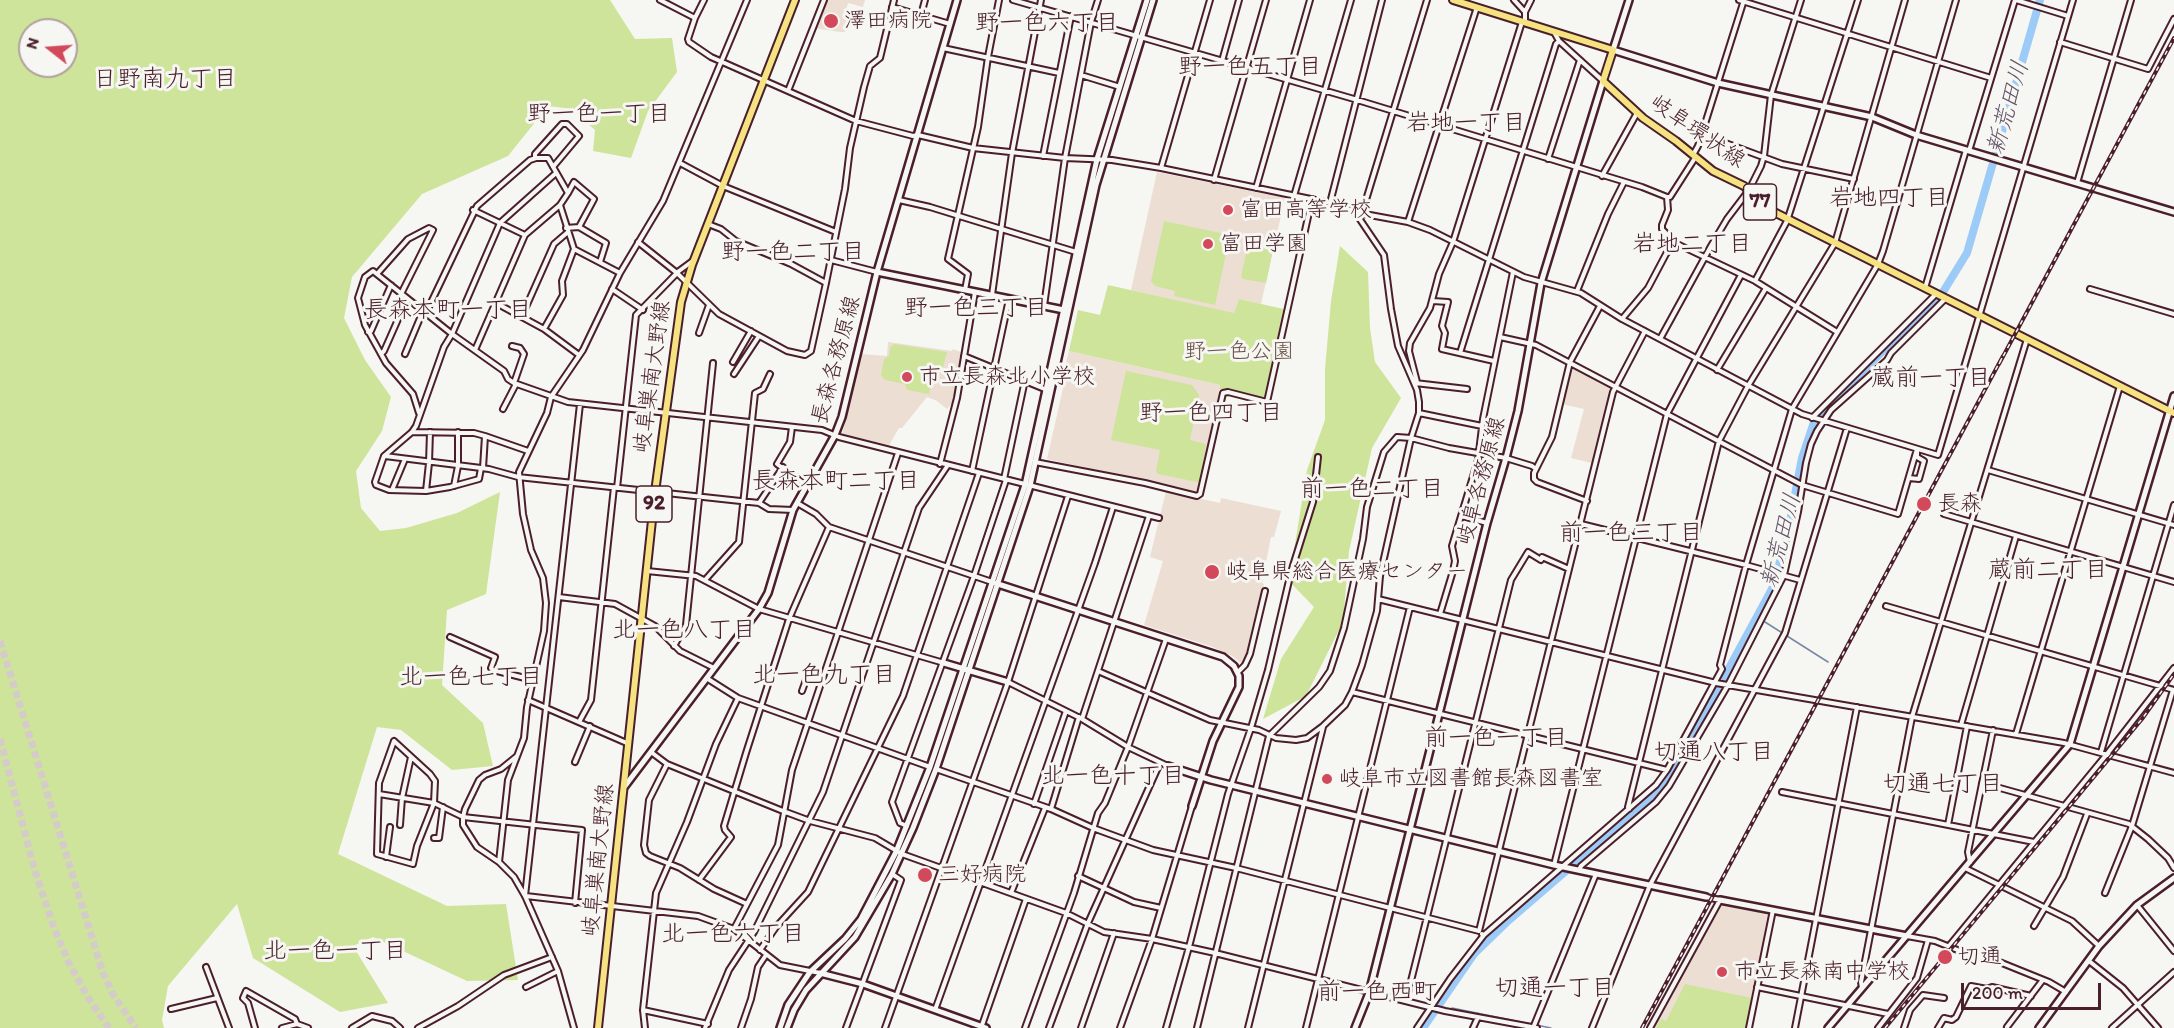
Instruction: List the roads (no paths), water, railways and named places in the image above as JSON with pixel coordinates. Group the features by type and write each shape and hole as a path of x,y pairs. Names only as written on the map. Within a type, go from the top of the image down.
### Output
{"main road":[{"name":"岐阜巣南大野線","path":"598,1028 655,492 686,282 795,0"},
{"path":"1453,0 1613,51 1603,81"},
{"name":"岐阜環状線","path":"1603,81 1637,113 1713,171 1749,190 1766,208 2172,412"}],"street":[{"path":"660,0 695,18"},
{"path":"704,0 695,18 689,42 711,57 856,121 973,148 1065,159 1101,159 1161,168 1330,203 1360,213 1408,222 1430,230 1513,272 1576,291 1622,319 1792,409 1813,418 1938,455 2073,0"},
{"path":"499,861 508,780 524,738 528,700 544,635 546,595 543,579 531,550 518,477 547,413 551,397 597,324 620,273 663,201 747,0"},
{"path":"788,92 824,0"},
{"path":"638,242 676,273 719,314 796,354 805,355 811,351 831,260 856,121 870,66 880,58 894,0"},
{"path":"921,15 925,0"},
{"name":"長森各務原線","path":"625,786 759,609 768,592 793,510 835,435 842,417 877,272 957,0"},
{"path":"965,290 968,274 948,259 978,127 999,0"},
{"path":"1014,0 1325,90 1667,197 1670,197 1694,157 1742,0 1991,78"},
{"path":"992,296 1012,153 1041,0"},
{"path":"1044,306 1065,159 1091,22 1098,0"},
{"path":"780,1028 788,1005 810,972 852,932 861,919 899,853 933,768 1035,462 1076,252 1120,87 1147,0"},
{"path":"1027,485 1101,159 1153,0"},
{"path":"1161,168 1210,0"},
{"path":"1222,61 1239,0"},
{"path":"1214,180 1266,0"},
{"path":"1256,188 1310,0"},
{"path":"1294,196 1351,0"},
{"path":"1330,203 1382,0"},
{"path":"1416,383 1398,346 1384,255 1359,218 1427,0"},
{"path":"1514,0 1525,12"},
{"path":"1098,671 1201,717 1260,730 1269,736 1296,740 1307,738 1345,705 1362,665 1411,438 1419,413 1416,383 1409,351 1410,343 1416,336 1433,301 1439,274 1453,242 1525,12 1531,0"},
{"path":"1629,0 1613,51 1718,83 1872,117 1916,135 2174,212"},
{"path":"1660,339 1727,219 1749,190 1764,156 1772,95 1801,0"},
{"path":"1755,281 1788,218 1858,0"},
{"path":"1629,809 1719,441 1748,386 1835,243 1905,0"},
{"path":"1417,1028 1471,949 1484,935 1656,785 1667,771 1722,669 1720,665 1746,565 1792,409 1878,264 1956,0"},
{"path":"1925,288 2015,0 2068,16"},
{"path":"2077,184 2132,0"},
{"path":"892,7 950,24"},
{"path":"1408,222 1477,7"},
{"path":"1043,156 1071,16"},
{"path":"2060,42 2148,69 2174,19"},
{"path":"1553,32 1559,41 1603,81"},
{"path":"1460,353 1556,44 1559,41"},
{"path":"943,48 1059,73"},
{"path":"1548,159 1580,60"},
{"path":"1081,75 1120,87"},
{"name":"岐阜各務原線","path":"1355,1028 1369,993 1518,411 1541,282 1603,81"},
{"path":"1602,176 1637,113"},
{"path":"405,354 473,210 534,158 535,154 565,123 579,136 553,167"},
{"path":"1701,134 1782,164 1854,179"},
{"path":"534,158 548,158 568,193"},
{"path":"680,163 723,186 836,232"},
{"path":"485,436 479,479 426,490 392,490 375,485 375,477 384,456 412,432 444,347 452,334 500,224 556,173"},
{"path":"475,350 525,235 560,205 574,182 594,199 579,227"},
{"path":"1576,291 1618,190 1624,182"},
{"path":"1667,197 1667,215 1662,229 1675,243 1755,281 1837,332"},
{"path":"898,200 958,215 1076,252"},
{"path":"1035,462 1197,496 1200,494 1223,393 1228,392 1268,402 1312,200"},
{"path":"544,329 563,295 562,281 574,249 560,205"},
{"path":"473,210 525,235"},
{"path":"708,224 721,229 736,241 791,264 826,284"},
{"path":"522,316 554,244 567,230 579,227 606,243 600,262"},
{"path":"377,274 408,239 429,228 433,230 401,294"},
{"path":"1622,319 1647,288 1666,254 1675,243"},
{"path":"574,249 620,273"},
{"path":"579,722 591,700 636,315 676,273 688,262 694,260"},
{"path":"831,260 877,272 1066,311"},
{"path":"419,413 413,394 386,363 368,332 360,309 358,298 365,277 373,271 452,334 504,371 508,379 551,397 580,404 822,430 940,464 1159,518"},
{"path":"1440,614 1454,571 1452,546 1478,460 1494,361 1513,272"},
{"path":"1554,865 1667,414 1741,275"},
{"path":"368,332 371,331 391,285"},
{"path":"1717,369 1766,288"},
{"path":"612,289 643,310"},
{"path":"2090,289 2174,314"},
{"path":"940,464 957,398 975,292"},
{"path":"1813,418 1936,294"},
{"path":"381,354 407,299"},
{"path":"972,471 1009,299"},
{"path":"1578,870 1656,802 1670,786 1727,685 1783,575 1811,444 1823,421 1946,299"},
{"path":"1433,301 1448,302 1443,326 1445,333 1442,349 1494,361"},
{"path":"496,303 544,329 579,355"},
{"path":"699,333 709,305"},
{"path":"1587,501 1534,479 1536,469 1552,437 1570,362 1600,306"},
{"path":"733,362 751,331"},
{"path":"1479,931 1616,386 1645,331"},
{"path":"734,374 759,336"},
{"path":"1500,337 1530,343 1570,362 1792,481 1898,513 1917,449"},
{"path":"1862,989 1861,982 1912,717 2027,339"},
{"path":"503,409 515,383 524,354 520,348 512,346"},
{"path":"964,356 1047,390"},
{"path":"674,646 686,624 713,363"},
{"path":"705,580 739,542 755,393 763,389 770,374"},
{"path":"907,826 900,823 892,802 944,663 1005,480 1025,381"},
{"path":"1416,383 1467,389"},
{"path":"2016,734 2120,386"},
{"path":"1828,1028 2070,744 2172,412 2174,396"},
{"path":"525,896 580,404"},
{"path":"1419,413 1482,426"},
{"path":"792,427 790,442 778,462 806,485"},
{"path":"1592,1028 1650,885 1785,633 1846,428"},
{"path":"412,432 474,433 528,451"},
{"path":"426,490 429,432"},
{"path":"454,486 458,466 458,432"},
{"path":"1197,1028 1269,736 1319,687 1330,671 1344,628 1363,539 1367,507 1384,452 1397,437 1411,438 1449,448 1506,458 1536,469"},
{"path":"1908,478 1919,479 1924,461 1917,457 1917,449"},
{"path":"734,929 778,844 792,770 806,723 898,453"},
{"path":"384,456 482,468 518,477 743,501 759,503 769,509 793,510"},
{"path":"1166,1028 1231,783 1251,728 1268,670 1291,572 1313,502 1318,457"},
{"path":"392,490 405,459"},
{"path":"643,1010 707,1026 729,970 748,941 823,792 919,508 948,465"},
{"path":"759,503 783,467"},
{"path":"1988,470 2174,525"},
{"path":"760,950 776,927 805,897 903,696 979,473"},
{"path":"885,1028 1008,682 1068,496"},
{"path":"799,504 816,514 829,527 1034,597 1078,609 1223,657 1238,672 1239,687 1221,722 1201,777 1152,939 1120,1028"},
{"path":"2101,752 2174,505"},
{"path":"935,1010 1113,507"},
{"path":"1944,514 2174,582"},
{"path":"1050,810 1149,516"},
{"path":"1462,516 1488,523"},
{"path":"1581,524 1800,580"},
{"path":"699,880 731,837 724,825 789,619 829,527"},
{"path":"1961,725 2016,536"},
{"path":"1406,1001 1510,580 1527,552 1541,560 1542,558 1569,569"},
{"path":"647,571 691,575 759,609 1008,682 1080,718 1160,763 1201,777 1554,865 1928,940 2014,967 2066,992"},
{"path":"1238,672 1245,665 1250,654 1265,591"},
{"path":"559,597 615,604 654,626 674,646 715,668"},
{"path":"1378,599 1727,685 2070,744 2174,773"},
{"path":"1886,606 2174,690 2132,826 2105,893"},
{"path":"1306,1028 1410,607"},
{"path":"450,637 495,657 491,669 533,680"},
{"path":"1025,1028 1066,914 1098,813 1105,802 1128,747 1167,638"},
{"path":"1949,946 2107,754 2174,668"},
{"path":"802,691 807,677 821,679"},
{"path":"708,679 738,698 1045,808 1126,840 1176,856 1236,868 1479,931 1484,935"},
{"path":"1352,692 1667,771"},
{"path":"645,1028 643,1010 656,893 704,779 716,744 738,698"},
{"path":"528,700 629,744"},
{"path":"1795,1028 1857,707"},
{"path":"1034,804 1066,711"},
{"path":"575,762 590,726"},
{"path":"1248,1028 1323,726"},
{"path":"1948,825 1967,726"},
{"path":"1970,862 1968,852 1993,730"},
{"path":"394,741 435,778 434,803 417,846 413,864 377,854 379,794 379,783 394,741"},
{"path":"651,753 667,764 783,811 810,821 875,838 899,853 1066,914 1104,932 1189,947 1441,1010 1535,1028 1596,874"},
{"path":"518,755 501,769 485,775 480,780 463,817 464,828 477,847 499,861 514,877 525,896 558,971 574,1028"},
{"path":"399,825 411,757"},
{"path":"1049,1028 1088,923 1160,763"},
{"path":"667,764 649,800 644,845 646,853 680,868 725,895 747,904"},
{"path":"787,1028 806,990 855,937 892,874 907,826 933,768"},
{"path":"1982,783 2132,826 2168,858 2174,868"},
{"path":"1782,792 2034,842"},
{"path":"379,794 434,803 463,817 582,830 575,903"},
{"path":"434,838 439,838 442,807"},
{"path":"1011,894 1045,808"},
{"path":"2034,926 2063,877 2087,814"},
{"path":"386,857 390,827"},
{"path":"1965,868 2072,921 2099,945"},
{"path":"846,1028 901,880 892,874"},
{"path":"1078,876 1134,902 1161,908"},
{"path":"2039,1028 2099,945 2137,905 2174,878"},
{"path":"525,896 698,916 734,929 780,965 862,984 983,1027 1026,899"},
{"path":"1650,1028 1720,900"},
{"path":"2137,905 2174,951"},
{"path":"1749,1028 1773,910"},
{"path":"1080,1028 1114,933"},
{"path":"1878,1028 1917,978 1928,940"},
{"path":"741,1028 751,999 758,967 765,955"},
{"path":"418,1028 458,1006 504,975 552,957"},
{"path":"2089,961 2123,988 2158,1028"},
{"path":"206,967 230,1028"},
{"path":"526,987 558,971"},
{"path":"2112,1028 2174,972"},
{"path":"2007,1027 2042,981"},
{"path":"1757,987 1888,1014"},
{"path":"1938,1028 1944,1018 1952,1020 1956,1017 1971,987 1987,989 1992,987 2031,996"},
{"path":"255,1028 248,1003 243,998 246,991 295,1019 297,1024"},
{"path":"1904,1028 1910,1010 1923,995 1944,998"},
{"path":"171,1009 217,998"},
{"path":"352,1028 372,1016 392,1021 400,1028"},
{"path":"1473,1028 1478,1017"},
{"path":"282,1028 297,1024 308,1028"}],"waterway":[{"name":"新荒田川","path":"1423,1028 1474,954 1508,921 1654,795 1664,785 1677,764 1772,589 1787,537 1802,458 1813,425 1824,409 1943,292 1967,253 2040,0"},
{"path":"1765,622 1828,662"},
{"path":"1452,1008 1551,1028"}],"tunnel":[{"path":"0,641 103,973 114,996 136,1028"},
{"path":"0,739 35,871 54,928 69,963 89,999 109,1028"}],"railway":[{"path":"1999,364 2174,38"},
{"path":"1642,1028 2003,356"},
{"path":"1885,1028 2142,719 2174,674"}],"place":[{"name":"澤田病院","path":"831,21"},
{"name":"富田高等学校","path":"1228,210"},
{"name":"富田学園","path":"1208,244"},
{"name":"市立長森北小学校","path":"907,377"},
{"name":"長森","path":"1924,504"},
{"name":"岐阜県総合医療センター","path":"1212,572"},
{"name":"岐阜市立図書館長森図書室","path":"1327,779"},
{"name":"三好病院","path":"925,875"},
{"name":"切通","path":"1945,957"},
{"name":"市立長森南中学校","path":"1722,972"}],"district":[{"name":"野一色六丁目","path":"1047,24"},
{"name":"野一色五丁目","path":"1250,68"},
{"name":"日野南九丁目","path":"165,80"},
{"name":"野一色一丁目","path":"599,115"},
{"name":"岩地一丁目","path":"1466,124"},
{"name":"岩地四丁目","path":"1889,199"},
{"name":"岩地二丁目","path":"1692,245"},
{"name":"野一色二丁目","path":"793,253"},
{"name":"野一色三丁目","path":"976,309"},
{"name":"長森本町一丁目","path":"448,311"},
{"name":"蔵前一丁目","path":"1931,379"},
{"name":"野一色四丁目","path":"1211,414"},
{"name":"長森本町二丁目","path":"836,482"},
{"name":"前一色二丁目","path":"1372,490"},
{"name":"前一色三丁目","path":"1631,534"},
{"name":"蔵前二丁目","path":"2048,571"},
{"name":"北一色八丁目","path":"684,631"},
{"name":"北一色九丁目","path":"824,676"},
{"name":"北一色七丁目","path":"471,678"},
{"name":"前一色一丁目","path":"1496,739"},
{"name":"切通八丁目","path":"1714,753"},
{"name":"北一色十丁目","path":"1113,777"},
{"name":"切通七丁目","path":"1943,785"},
{"name":"北一色六丁目","path":"733,935"},
{"name":"北一色一丁目","path":"335,952"},
{"name":"切通一丁目","path":"1555,989"},
{"name":"前一色西町","path":"1377,993"}],"park label":[{"name":"野一色公園","path":"1239,352"}]}
